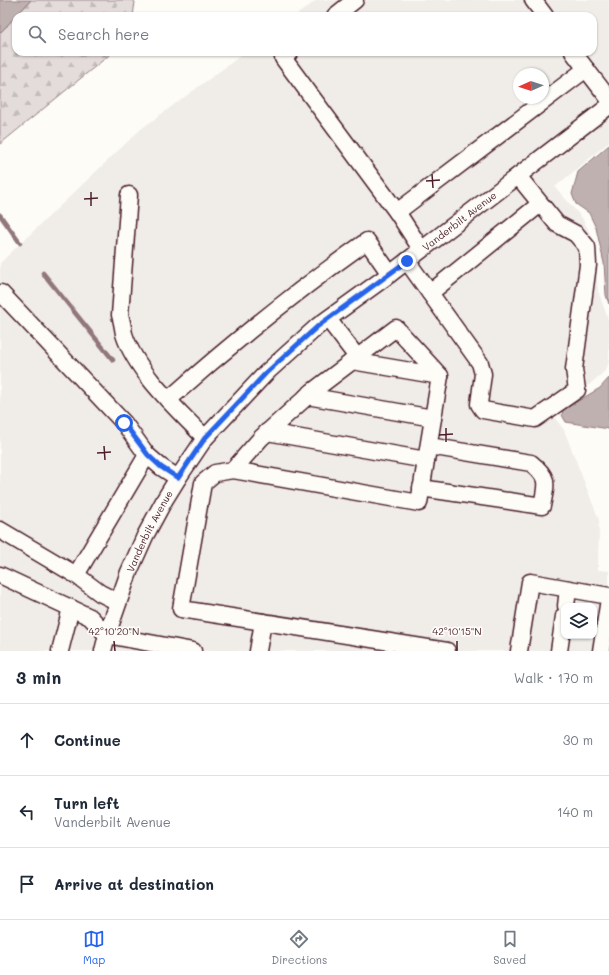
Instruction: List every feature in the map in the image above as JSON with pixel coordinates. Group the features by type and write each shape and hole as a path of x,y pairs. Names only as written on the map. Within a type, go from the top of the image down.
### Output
{"street":[{"path":"340,12 355,0"},
{"path":"533,0 542,12"},
{"path":"285,56 283,58 397,212 421,249"},
{"path":"576,56 609,99"},
{"path":"397,212 586,69"},
{"name":"Vanderbilt Avenue","path":"103,651 118,602 145,536 180,474 205,438 266,373 318,326 390,274 609,106"},
{"path":"407,261 480,363 483,374 479,404 483,410 535,419 576,390 574,369 588,265 587,247 576,234 556,224 518,176"},
{"path":"129,195 120,315 125,335 140,365 168,400 205,438"},
{"path":"430,294 540,204"},
{"path":"168,400 221,353 322,273 367,241 390,274"},
{"path":"0,294 124,423 148,455 161,467 203,483"},
{"path":"328,319 355,359 440,376"},
{"path":"233,470 267,432 307,396 396,328 440,376"},
{"path":"440,376 419,503 233,470 215,473 203,483 181,609 447,651"},
{"path":"307,396 433,418"},
{"path":"267,432 427,453 531,463 540,470 546,482 542,506 421,488"},
{"path":"76,575 148,455"},
{"path":"0,530 76,575 100,593 118,602"},
{"path":"0,575 90,617 107,635 193,651"},
{"path":"519,651 530,582 609,598 601,651"},
{"path":"566,603 568,589"},
{"path":"60,651 71,608"},
{"path":"258,651 263,622"},
{"path":"558,651 561,634"}],"shaded area":[{"path":"0,0 31,0 20,12 12,12 12,20 0,33"},
{"path":"317,0 609,0 609,142 555,187 582,218 594,241 598,291 609,322 609,361 606,370 553,416 564,430 599,520 598,570 609,571 609,651 0,651 0,263 141,129 241,56 597,56 597,12 300,12"},
{"path":"609,145 609,304 606,295 604,263 596,228 589,213 576,204 572,194 578,172"},
{"path":"609,378 609,429 566,422 562,415 563,410 600,388"}],"green space":[{"path":"31,0 132,0 135,2 134,12 20,12"},
{"path":"12,20 12,56 108,56 0,144 0,33"}],"waterway":[{"path":"0,215 20,243"},
{"path":"43,273 113,360"}],"route":[{"path":"124,423 148,455 161,467 178,478 205,438 266,373 318,326 407,261"}]}
